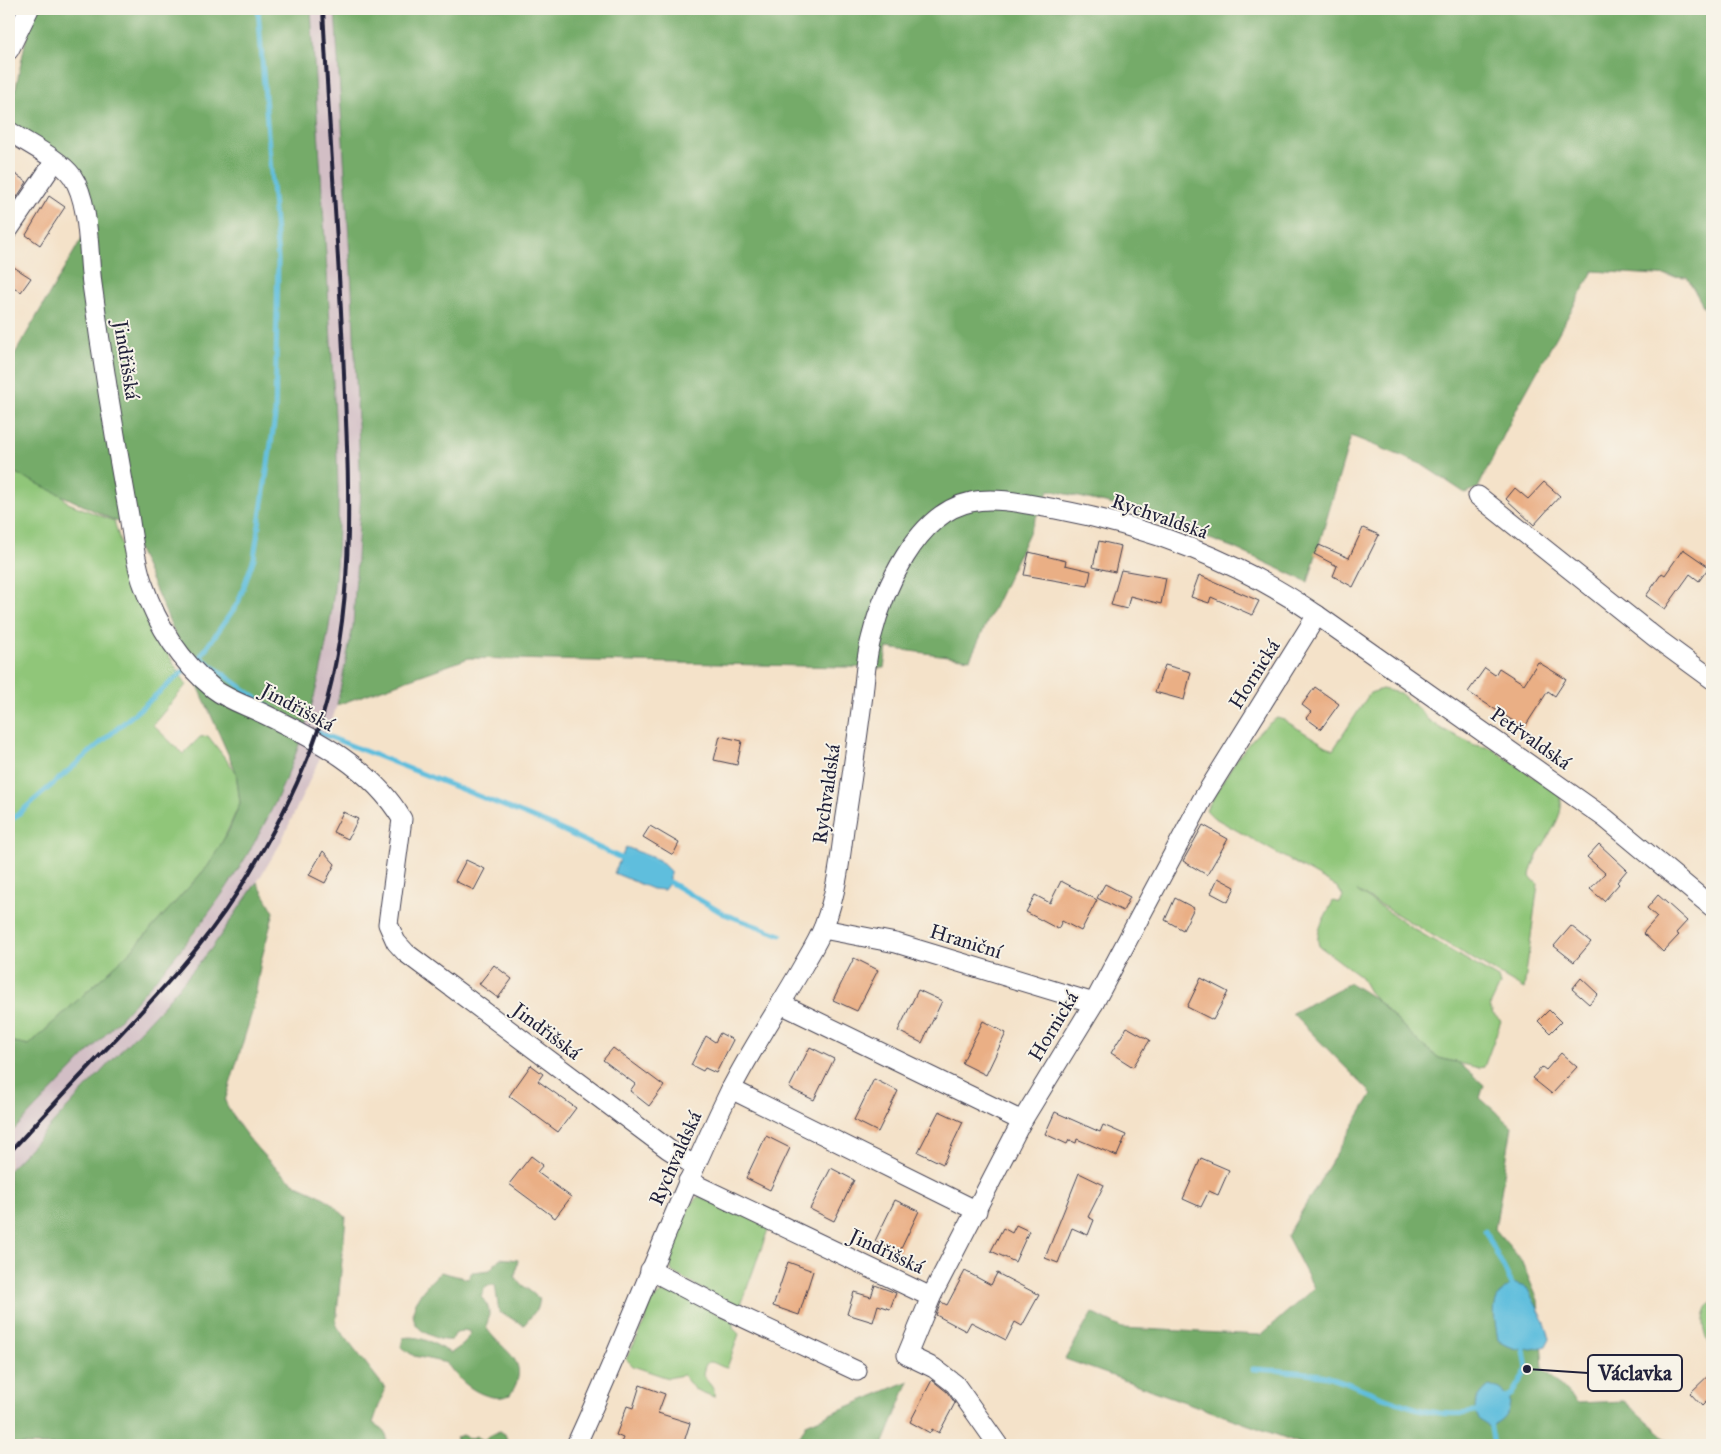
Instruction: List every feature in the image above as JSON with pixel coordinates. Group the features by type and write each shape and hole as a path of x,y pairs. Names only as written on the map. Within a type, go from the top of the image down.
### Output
{"street":[{"path":"9,50 29,9"},
{"name":"Jindřišská","path":"9,131 54,161 72,176 85,211 92,282 122,474 142,584 168,639 194,670 211,686 340,754 376,785 393,804 402,819 388,924 396,942 406,954 668,1149 692,1174 931,1296"},
{"path":"9,229 54,161"},
{"path":"1478,496 1656,638 1712,679"},
{"name":"Rychvaldská","path":"576,1445 616,1359 650,1270 731,1089 823,929 838,877 870,641 884,597 904,557 931,523 951,510 972,501 1013,502 1082,514 1147,533 1232,565 1269,584 1318,615"},
{"name":"Petřvaldská","path":"1318,615 1605,818 1712,907"},
{"name":"Hornická","path":"998,1445 955,1384 934,1368 907,1354 931,1296 1022,1121 1094,1004 1202,800 1318,615"},
{"name":"Hraniční","path":"823,929 896,943 1094,1004"},
{"path":"781,1004 1022,1121"},
{"path":"731,1089 976,1211"},
{"path":"650,1270 723,1308 857,1371"}],"shaded area":[{"path":"311,9 335,9 352,289 361,490 353,626 337,705 319,760 301,799 279,846 245,902 211,949 161,1008 9,1170 9,1136 144,993 193,935 226,889 258,835 335,561 338,490"}],"green space":[{"path":"37,9 311,9 330,315 338,488 337,542 333,596 314,698 298,748 278,796 254,843 225,890 177,954 124,1014 14,1130 9,1126 9,1041 29,1045 130,952 208,866 229,830 240,803 236,772 128,527 9,470 9,364 97,212 77,169 9,121 26,39"},
{"path":"335,9 1712,9 1712,322 1687,277 1593,271 1517,408 1478,488 1465,493 1421,464 1351,436 1308,582 1234,548 1127,508 1049,490 970,659 887,648 884,668 469,658 337,705 353,626 361,490 352,289"},
{"path":"24,468 45,474 68,503 114,521 139,603 186,685 153,725 183,754 200,737 208,736 236,772 240,803 219,850 208,866 130,952 29,1045 9,1041 9,482"},
{"path":"1382,689 1400,693 1422,712 1427,719 1440,728 1475,745 1491,748 1559,794 1561,803 1560,813 1556,824 1537,856 1530,877 1538,884 1524,989 1357,891 1419,932 1498,978 1500,985 1490,1006 1493,1014 1501,1021 1484,1067 1479,1068 1439,1058 1424,1047 1369,992 1360,976 1319,946 1318,934 1325,917 1333,901 1340,903 1343,896 1337,887 1213,817 1206,810 1245,747 1277,718 1284,720 1333,750 1370,693"},
{"path":"257,882 274,912 261,961 253,1009 225,1101 238,1123 267,1159 288,1178 326,1199 346,1217 336,1325 385,1388 373,1423 382,1429 387,1437 386,1445 288,1445 279,1441 276,1445 9,1445 9,1170 161,1008 211,949"},
{"path":"1350,983 1374,998 1424,1047 1439,1058 1459,1063 1484,1085 1480,1098 1512,1126 1495,1229 1521,1260 1538,1300 1543,1368 1577,1403 1624,1401 1674,1445 1305,1445 1065,1359 1092,1313 1122,1328 1261,1335 1314,1288 1287,1236 1372,1094 1292,1013"},
{"path":"699,1196 769,1227 739,1310 672,1272 671,1255 678,1232 688,1209"},
{"path":"500,1258 518,1260 515,1277 540,1299 538,1308 524,1325 499,1312 495,1285 485,1288 483,1292 481,1297 489,1310 486,1327 492,1336 513,1357 517,1364 518,1373 516,1383 510,1395 492,1397 474,1390 466,1384 447,1363 414,1356 401,1347 403,1338 409,1337 428,1341 451,1353 464,1344 471,1332 464,1330 455,1334 452,1340 445,1340 429,1335 418,1326 414,1319 416,1302 427,1285 441,1272 468,1279 472,1272 490,1270"},
{"path":"661,1293 678,1294 733,1321 733,1328 739,1334 727,1368 709,1362 704,1368 703,1375 712,1388 714,1397 694,1389 683,1375 668,1378 633,1366 626,1359 642,1328 651,1303"},
{"path":"1712,1301 1712,1349 1705,1331 1704,1318 1705,1312"},
{"path":"909,1381 883,1445 795,1445 806,1424"},
{"path":"499,1431 505,1434 509,1445 454,1445 457,1437 462,1435 470,1439 476,1436 483,1440"}],"water":[{"path":"626,847 659,860 670,871 670,882 664,890 652,889 614,873"},
{"path":"1513,1283 1527,1288 1544,1320 1550,1338 1546,1346 1521,1349 1510,1347 1498,1340 1494,1315 1496,1301 1505,1289"},
{"path":"1490,1385 1499,1389 1510,1398 1509,1409 1505,1416 1499,1422 1489,1427 1478,1417 1475,1406 1484,1390"}],"building":[{"path":"9,170 27,182 9,209"},
{"path":"49,196 65,207 40,245 26,235"},
{"path":"9,264 31,278 21,292 9,284"},
{"path":"1544,482 1560,496 1534,525 1506,499 1515,488 1528,499"},
{"path":"1363,528 1379,535 1353,587 1333,576 1337,566 1314,554 1319,545 1349,558"},
{"path":"1099,541 1121,546 1115,572 1093,567"},
{"path":"1683,549 1709,567 1699,581 1690,574 1665,609 1646,596 1662,573 1665,575"},
{"path":"1029,552 1066,561 1065,565 1091,571 1088,586 1024,575"},
{"path":"1121,570 1166,578 1161,604 1130,596 1127,609 1111,605"},
{"path":"1199,575 1259,601 1252,615 1211,597 1209,603 1191,597"},
{"path":"1538,662 1566,679 1555,696 1548,691 1524,728 1468,692 1485,668 1495,675 1499,668 1524,684"},
{"path":"1165,665 1191,672 1184,700 1155,692"},
{"path":"1315,687 1339,704 1321,729 1306,718 1311,712 1302,705"},
{"path":"720,736 742,741 737,765 714,760"},
{"path":"343,812 358,819 348,839 333,832"},
{"path":"1203,825 1228,839 1207,875 1183,861"},
{"path":"650,826 679,843 673,855 643,837"},
{"path":"1599,844 1627,870 1617,882 1619,884 1604,901 1590,889 1605,873 1587,857"},
{"path":"323,851 335,864 325,883 309,875"},
{"path":"466,860 485,869 474,890 455,881"},
{"path":"1218,878 1235,887 1228,902 1211,893"},
{"path":"1061,881 1097,900 1081,931 1062,921 1058,929 1026,912 1035,895 1050,903"},
{"path":"1105,884 1130,897 1123,911 1097,898"},
{"path":"1658,895 1687,921 1676,933 1679,935 1663,952 1643,933 1657,917 1647,908"},
{"path":"1175,898 1194,908 1183,930 1165,920"},
{"path":"1571,926 1591,942 1574,962 1554,946"},
{"path":"854,958 878,970 857,1011 833,1000"},
{"path":"494,965 512,979 498,998 479,984"},
{"path":"1201,978 1228,992 1213,1020 1187,1007"},
{"path":"1581,978 1598,994 1589,1004 1572,989"},
{"path":"918,990 942,1001 922,1043 898,1031"},
{"path":"1549,1010 1561,1022 1550,1033 1538,1021"},
{"path":"983,1021 1006,1033 986,1075 962,1063"},
{"path":"1127,1027 1150,1040 1133,1067 1111,1053"},
{"path":"720,1033 733,1040 716,1073 705,1068 703,1071 691,1065 706,1036 715,1042"},
{"path":"810,1047 834,1059 814,1100 789,1088"},
{"path":"613,1048 664,1086 649,1106 630,1091 635,1084 603,1060"},
{"path":"1561,1053 1577,1067 1552,1094 1532,1078 1542,1067 1546,1070"},
{"path":"531,1065 543,1074 538,1081 576,1108 558,1132 509,1096"},
{"path":"874,1079 898,1091 878,1132 854,1120"},
{"path":"939,1111 963,1122 943,1164 918,1152"},
{"path":"1055,1112 1100,1132 1103,1125 1126,1135 1117,1156 1077,1139 1076,1143 1069,1140 1067,1144 1045,1134"},
{"path":"766,1136 790,1148 770,1190 746,1178"},
{"path":"531,1156 543,1165 537,1172 571,1197 555,1218 509,1184"},
{"path":"1201,1158 1229,1170 1218,1195 1209,1191 1201,1207 1183,1199"},
{"path":"831,1168 854,1180 834,1221 810,1209"},
{"path":"1079,1173 1104,1185 1088,1217 1094,1220 1088,1235 1072,1228 1058,1263 1045,1258"},
{"path":"895,1200 919,1211 899,1253 875,1241"},
{"path":"1016,1225 1029,1231 1015,1262 991,1251 1003,1228 1012,1233"},
{"path":"788,1262 813,1271 799,1315 773,1306"},
{"path":"965,1271 991,1285 997,1273 1039,1295 1022,1326 1015,1322 1006,1340 971,1322 966,1331 936,1315 941,1302 947,1305"},
{"path":"875,1285 896,1293 890,1309 878,1305 873,1322 847,1314 854,1292 871,1297"},
{"path":"1712,1372 1712,1396 1702,1406 1690,1393"},
{"path":"932,1380 947,1392 955,1403 939,1433 932,1429 930,1433 910,1422"},
{"path":"640,1385 665,1394 658,1413 690,1423 683,1445 620,1445 623,1438 616,1435 627,1406 633,1408"}],"waterway":[{"path":"200,657 238,603 254,558 275,417 278,260 258,9"},
{"path":"9,822 200,657 270,708"},
{"path":"317,732 549,824 625,860"},
{"path":"664,879 724,914 781,935"},
{"path":"1485,1231 1514,1288"},
{"path":"1502,1400 1512,1394 1527,1369 1523,1344"},
{"path":"1253,1369 1305,1373 1333,1378 1387,1399 1423,1410 1460,1414 1480,1411"},
{"path":"1490,1422 1494,1445"}],"railway":[{"path":"9,1153 162,989 209,933 237,893 274,830 296,786 322,718 333,676 340,633 348,547 342,328 323,9"}],"place":[{"name":"Václavka","path":"1527,1369"}]}
